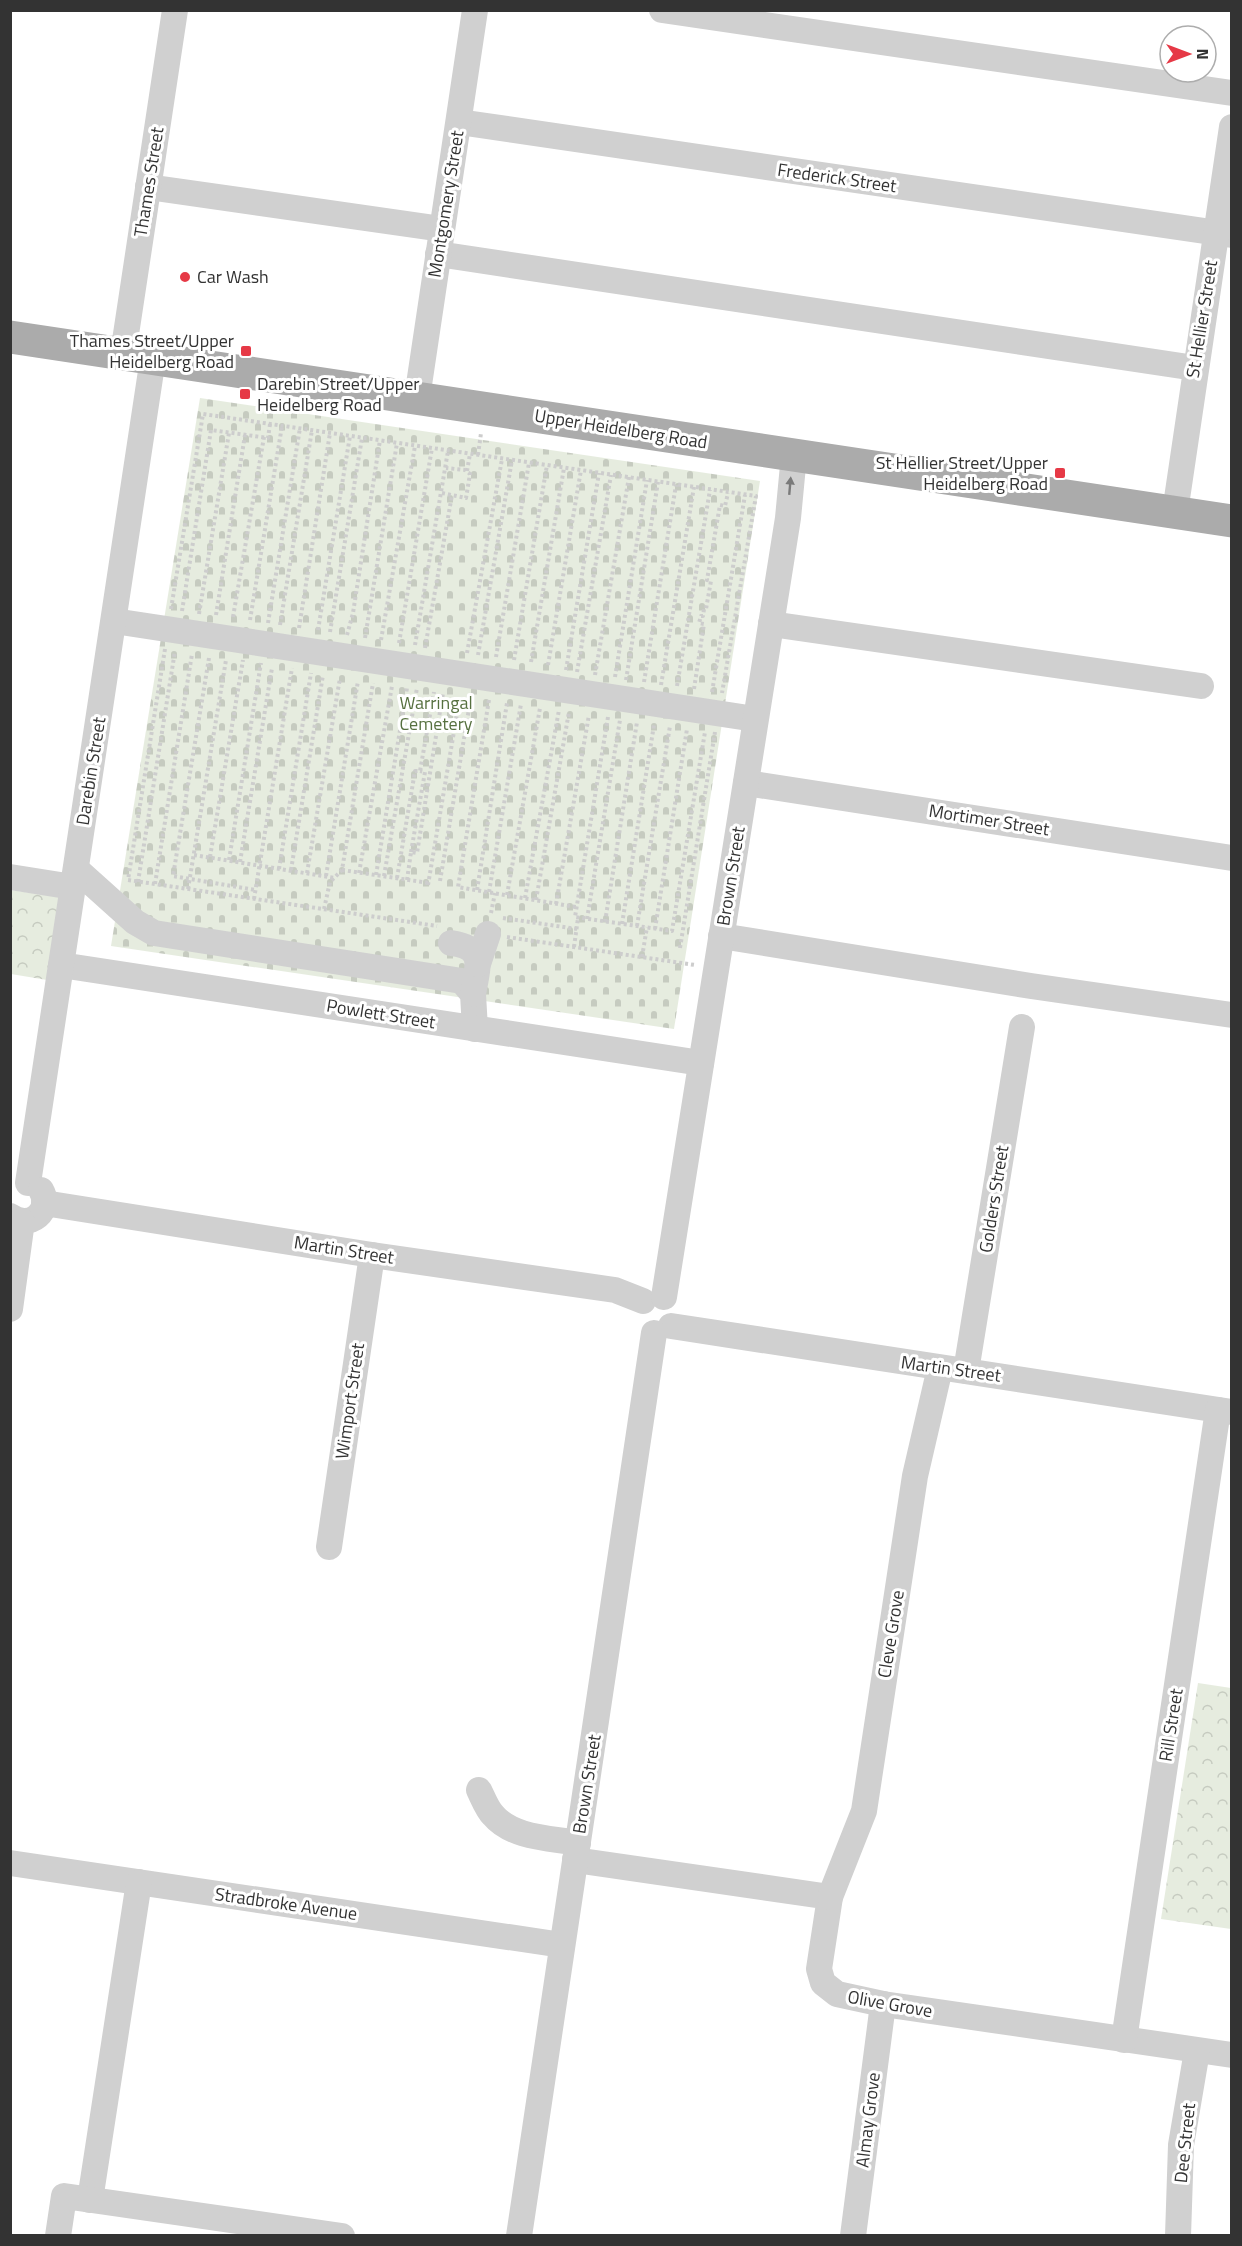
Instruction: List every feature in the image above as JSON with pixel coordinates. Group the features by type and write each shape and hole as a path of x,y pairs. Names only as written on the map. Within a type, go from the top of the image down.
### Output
{"main road":[{"name":"Upper Heidelberg Road","path":"10,337 1232,521"}],"street":[{"name":"Thames Street","path":"138,356 148,187 175,10"},
{"name":"Montgomery Street","path":"417,398 475,10"},
{"path":"662,10 1232,93"},
{"name":"Frederick Street","path":"459,122 1223,234"},
{"name":"St Hellier Street","path":"1175,512 1195,368 1223,234 1232,126"},
{"path":"148,187 442,229"},
{"path":"438,254 1195,368"},
{"name":"Darebin Street","path":"19,1185 61,965 114,621 138,356"},
{"name":"Brown Street","path":"519,2235 576,1851 663,1329 644,1328 638,1312 654,1299 701,1063 788,518 794,455"},
{"path":"114,621 755,719"},
{"path":"771,624 1202,686"},
{"name":"Mortimer Street","path":"746,783 1232,858"},
{"path":"10,877 74,878 154,933 462,981 473,994"},
{"path":"476,1029 473,994 478,964 495,926"},
{"path":"721,936 1031,986 1232,1015"},
{"path":"451,943 468,945 475,953 478,964"},
{"name":"Powlett Street","path":"61,965 701,1063"},
{"name":"Golders Street","path":"966,1371 1022,1027"},
{"path":"10,1309 16,1218 34,1219 43,1210 44,1203 42,1192 33,1184 19,1185"},
{"name":"Martin Street","path":"44,1203 372,1255 615,1290 654,1299"},
{"name":"Wimport Street","path":"329,1547 372,1255"},
{"name":"Martin Street","path":"663,1329 966,1371 1225,1411"},
{"name":"Cleve Grove","path":"830,1897 864,1811 915,1476 940,1368"},
{"name":"Rill Street","path":"1124,2040 1225,1411"},
{"path":"479,1790 491,1814 504,1826 576,1851 830,1897"},
{"name":"Stradbroke Avenue","path":"10,1863 562,1945"},
{"path":"90,2200 139,1882"},
{"name":"Olive Grove","path":"830,1897 819,1969 823,1983 837,1994 883,2004 1232,2055"},
{"name":"Almay Grove","path":"853,2235 883,2004"},
{"name":"Dee Street","path":"1178,2235 1182,2145 1197,2050"},
{"path":"58,2235 64,2196 342,2235"}],"path":[{"path":"188,889 282,426"},
{"path":"155,884 229,433"},
{"path":"210,857 264,437"},
{"path":"326,876 380,440"},
{"path":"308,873 397,443"},
{"path":"411,852 417,853 418,845 422,668 432,448"},
{"path":"420,771 422,668 448,450"},
{"path":"442,493 466,498 470,474 467,472 470,454"},
{"path":"446,468 467,472"},
{"path":"655,929 704,624 699,623 706,609 711,581 707,580 720,505 725,506 728,493"},
{"path":"384,876 452,495"},
{"path":"359,873 422,668"},
{"path":"376,875 422,668"},
{"path":"397,878 415,771 420,771 425,772 407,880"},
{"path":"194,855 336,878"},
{"path":"342,870 429,883"},
{"path":"173,876 255,890"},
{"path":"458,887 576,907"},
{"path":"574,947 578,918"},
{"path":"495,926 577,929"},
{"path":"642,957 647,927"}],"green space":[{"name":"Warringal Cemetery","path":"200,398 760,481 674,1029 111,946"},
{"path":"10,890 61,897 47,980 11,974"},
{"path":"1198,1683 1231,1688 1231,1929 1161,1919"}],"place":[{"name":"Car Wash","path":"185,277"},
{"name":"Thames Street/Upper Heidelberg Road","path":"246,351"},
{"name":"Darebin Street/Upper Heidelberg Road","path":"245,394"},
{"name":"St Hellier Street/Upper Heidelberg Road","path":"1060,473"}]}
